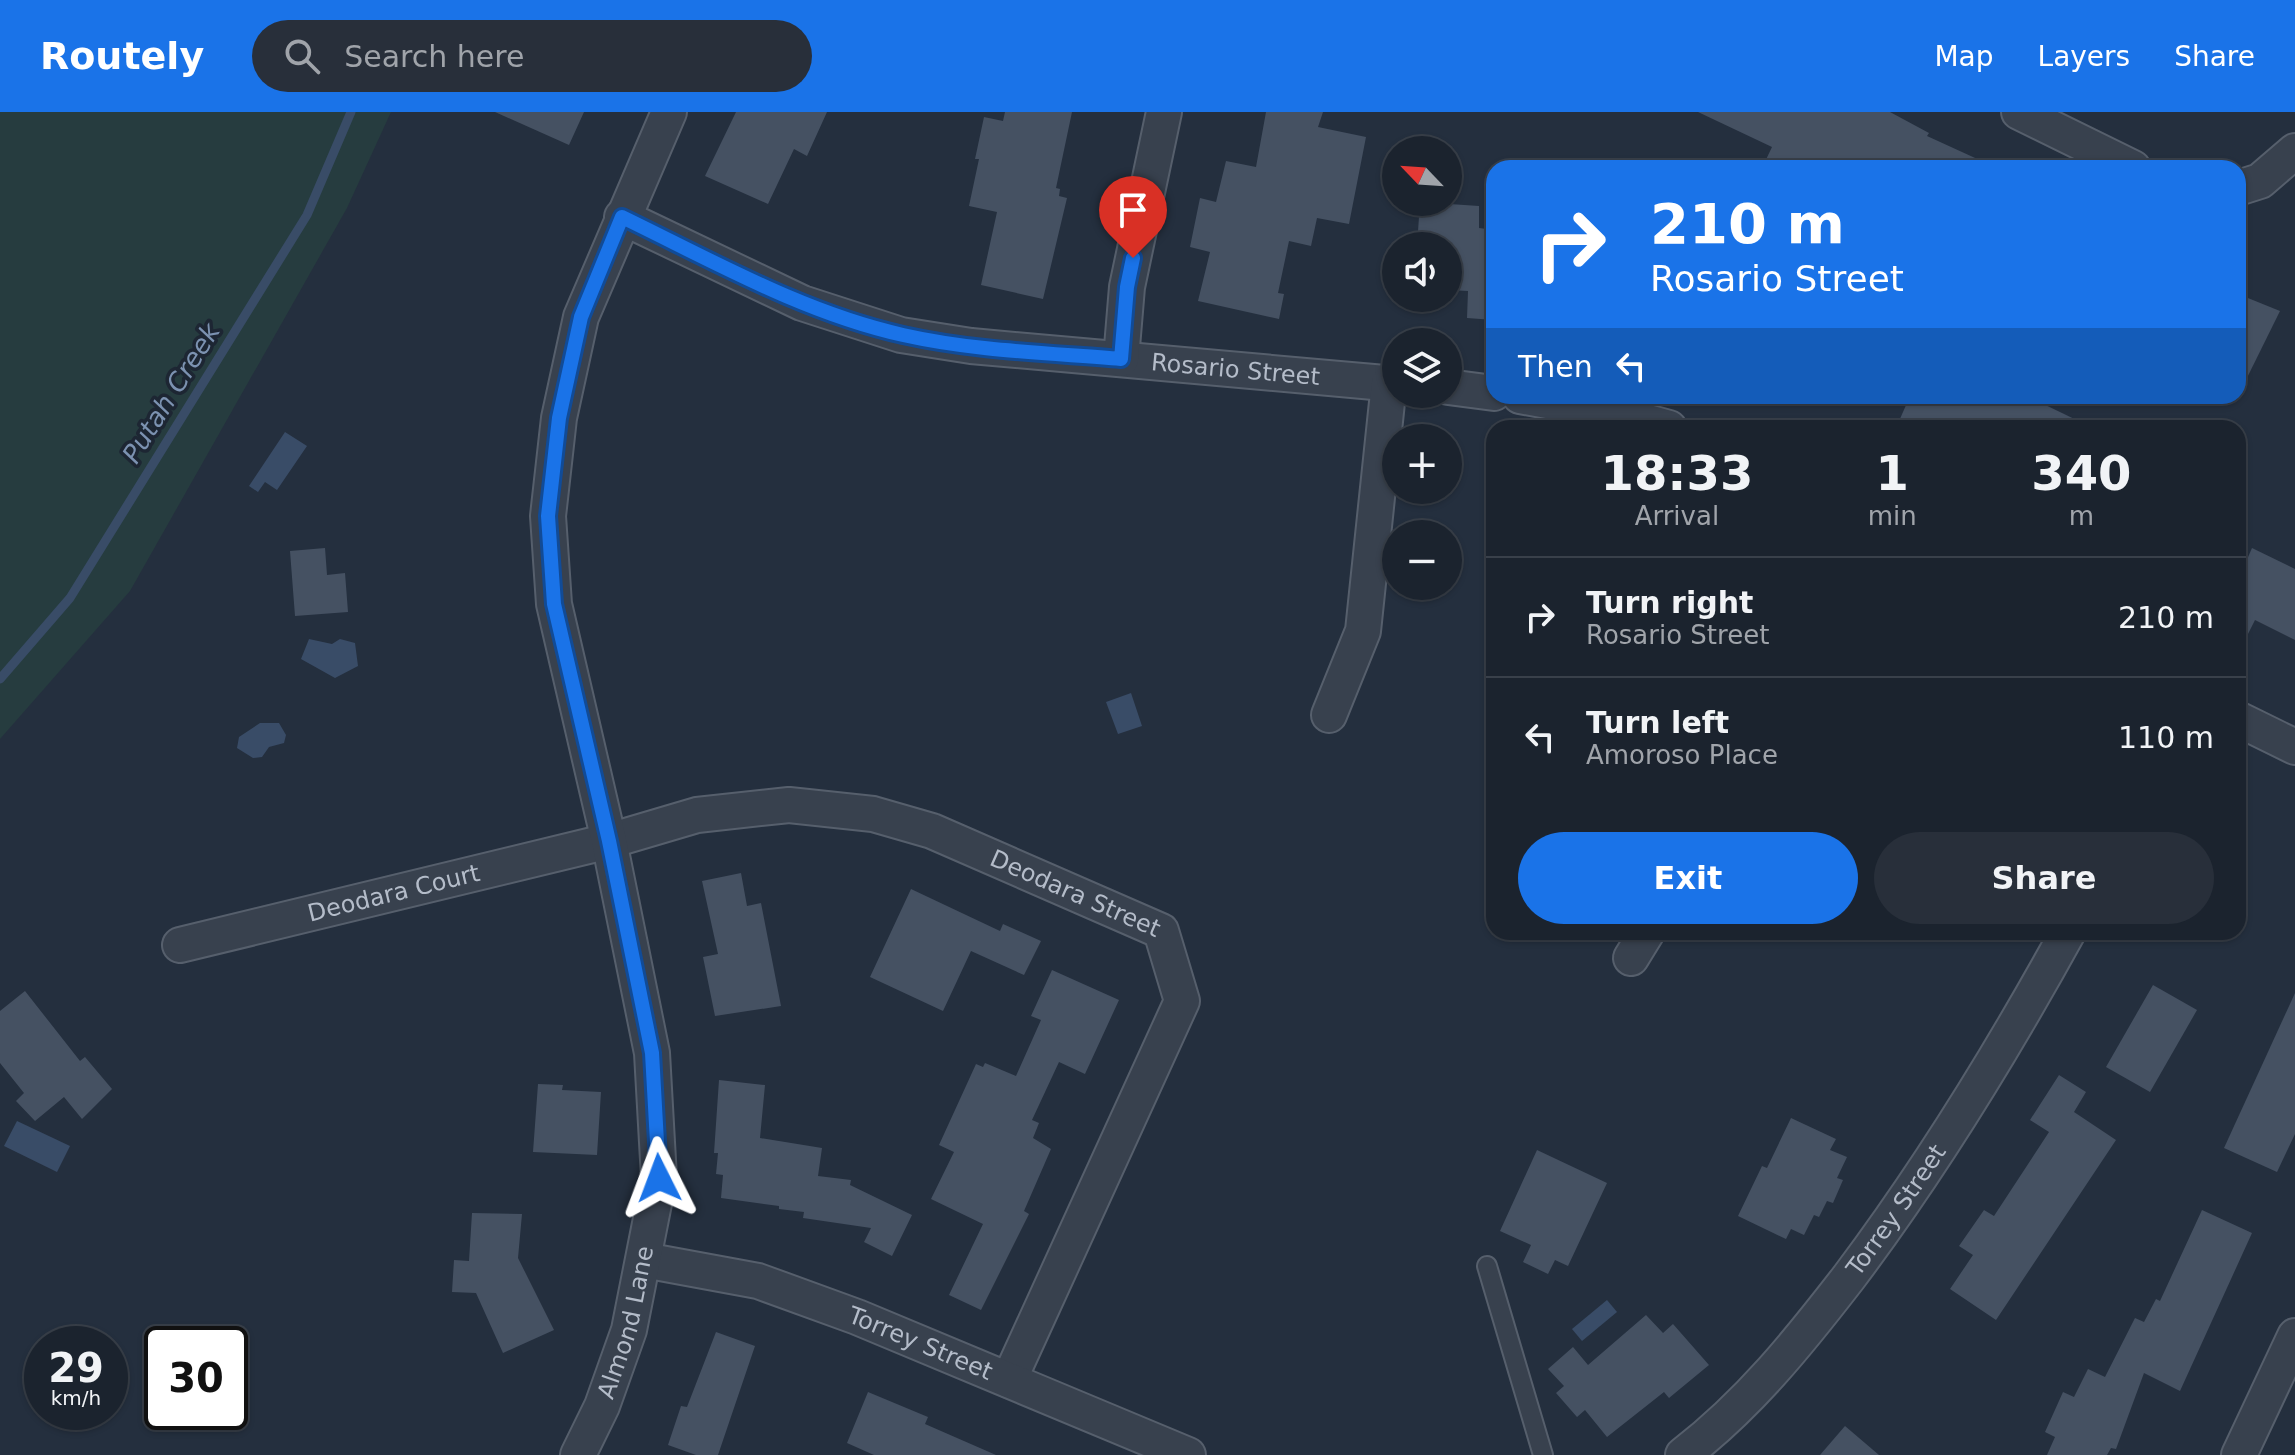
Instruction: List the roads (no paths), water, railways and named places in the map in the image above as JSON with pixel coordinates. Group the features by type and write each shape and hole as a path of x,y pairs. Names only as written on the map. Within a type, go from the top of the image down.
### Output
{"street":[{"name":"Almond Lane","path":"578,1455 602,1406 629,1330 659,1178 652,1053 609,841 554,604 548,516 559,418 581,317 669,112"},
{"path":"1121,359 1127,287 1164,112"},
{"path":"2019,112 2117,160"},
{"path":"2246,185 2260,181 2295,151"},
{"name":"Rosario Street","path":"622,217 802,303 901,335 971,346 1382,382"},
{"path":"1462,389 1486,392"},
{"path":"1564,404 1640,420"},
{"path":"1329,715 1363,631 1390,408"},
{"path":"2246,723 2295,747"},
{"name":"Deodara Street","path":"609,841 697,815 789,805 873,814 932,831 1161,931 1182,1001 1009,1380"},
{"name":"Deodara Court","path":"180,945 609,841"},
{"name":"Torrey Street","path":"1683,1455 1730,1419 1788,1357 1880,1236 1997,1061 2064,940"},
{"name":"Torrey Street","path":"644,1260 758,1281 1188,1455"},
{"path":"2239,1455 2291,1355"}],"lane":[{"path":"1487,1266 1543,1455"}],"water":[{"path":"285,432 307,446 277,490 265,482 258,492 249,486"},
{"path":"309,639 332,644 340,639 355,643 358,666 335,678 301,659"},
{"path":"1131,693 1142,726 1118,734 1106,702"},
{"path":"260,723 279,723 286,735 284,743 269,747 262,757 253,758 237,748 239,737"},
{"path":"17,1121 70,1146 57,1172 4,1146"},
{"path":"1607,1300 1617,1312 1582,1341 1572,1329"}],"waterway":[{"name":"Putah Creek","path":"0,679 70,598 307,215 351,112"}]}
